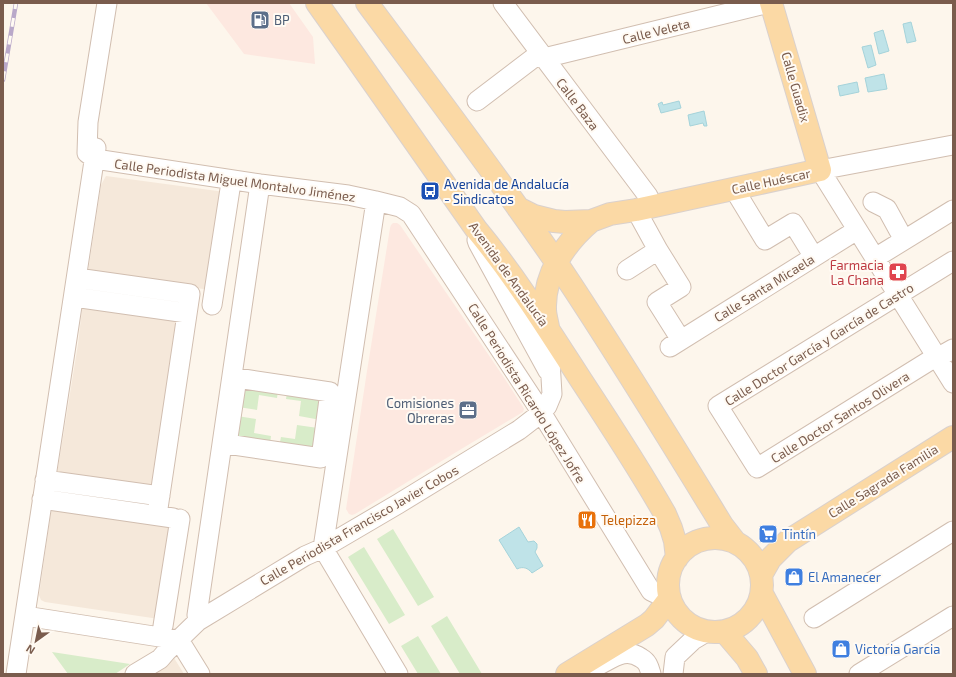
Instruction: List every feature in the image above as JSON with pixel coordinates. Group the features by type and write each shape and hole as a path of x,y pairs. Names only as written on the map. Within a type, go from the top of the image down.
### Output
{"main road":[{"name":"Avenida de Andalucía","path":"317,3 476,229 494,251 548,328 615,432 665,514 675,541 677,558"},
{"path":"367,3 556,262 626,368 722,525 736,543"},
{"name":"Calle Guadix","path":"770,3 820,170"},
{"name":"Calle Huéscar","path":"518,208 534,216 554,221 591,221 610,214 820,170"},
{"name":"Calle Huéscar","path":"548,328 545,309 548,284 556,262 574,238 591,221"},
{"name":"Calle Sagrada Familia","path":"762,584 770,559 788,541 953,437"},
{"path":"756,674 747,658 707,629 682,618 676,610 670,596 668,585 669,577 672,565 680,553 688,546 701,540 722,538 736,543 751,555 756,561 762,584 805,674"},
{"path":"648,625 707,629 737,627 746,621 756,609 762,584"},
{"path":"575,669 648,625 670,596"}],"street":[{"path":"95,159 87,153 88,122 107,3"},
{"path":"16,674 118,3"},
{"name":"Calle Baza","path":"503,3 648,196 643,208 658,250 681,287 657,302 676,343"},
{"name":"Calle Veleta","path":"477,101 542,55 770,3"},
{"name":"Calle Huéscar","path":"820,170 953,145"},
{"name":"Calle Periodista Miguel Montalvo Jiménez","path":"95,159 376,200"},
{"path":"820,170 898,295 945,354 953,384"},
{"path":"198,621 197,615 260,184"},
{"path":"212,305 230,188"},
{"path":"734,189 765,240 793,223 814,257"},
{"path":"376,200 323,548 398,674"},
{"name":"Calle Periodista Ricardo López Jofre","path":"376,200 400,207 411,214 542,413 651,591 670,596"},
{"path":"873,202 887,209 904,240"},
{"path":"875,258 953,210"},
{"path":"476,229 478,244 552,379"},
{"name":"Calle Santa Micaela","path":"676,343 857,230"},
{"path":"627,270 658,250"},
{"name":"Calle Doctor García y García de Castro","path":"738,438 718,406 953,261"},
{"path":"77,278 189,303"},
{"path":"74,297 189,303 241,309"},
{"path":"163,626 170,517 160,496 189,303"},
{"path":"542,413 552,394 548,328"},
{"name":"Calle Doctor Santos Olivera","path":"738,438 757,468 929,361 945,354"},
{"path":"237,378 330,392 321,458 227,444 237,378"},
{"name":"Calle Periodista Francisco Javier Cobos","path":"135,674 160,659 198,621 304,556 323,548 398,504 519,430 542,413"},
{"path":"45,480 160,496"},
{"path":"42,499 170,517"},
{"path":"814,618 953,531"},
{"path":"25,616 179,640 200,674"},
{"path":"859,674 953,616"},
{"path":"673,674 675,657 707,629"},
{"path":"575,669 597,666 621,654 629,653 637,655 644,660 649,666 651,674"}],"shaded area":[{"name":"BP","path":"206,3 289,3 313,37 315,64 244,54"},
{"path":"106,176 225,192 210,290 88,272 101,185"},
{"path":"393,223 400,225 524,409 523,412 352,515 349,514 346,509 390,228"},
{"path":"83,301 181,315 154,488 57,474 78,344"},
{"path":"60,505 174,522 159,619 45,602 41,600 39,595 51,512"},
{"path":"174,658 184,674 148,674"}],"green space":[{"path":"237,378 279,384 277,398 259,395 257,410 232,406"},
{"path":"288,386 330,392 326,421 299,416 301,401 286,399"},
{"path":"231,415 256,419 254,433 271,436 269,451 227,444"},
{"path":"297,425 325,429 321,458 278,452 281,437 295,439"},
{"path":"393,529 434,597 418,606 377,539"},
{"path":"364,547 405,615 389,624 348,557"},
{"path":"447,616 482,674 460,674 431,626"},
{"path":"418,636 441,674 418,674 401,646"},
{"path":"52,652 130,664 115,674 68,674"}],"water":[{"path":"911,22 916,41 907,43 903,24"},
{"path":"883,30 889,51 879,54 874,33"},
{"path":"871,45 876,65 868,68 862,47"},
{"path":"884,74 887,89 868,92 865,78"},
{"path":"857,82 859,92 840,96 838,86"},
{"path":"679,101 681,108 661,113 658,104 662,102 663,105"},
{"path":"704,111 707,126 704,126 703,123 690,126 688,115"},
{"path":"519,527 528,542 534,541 537,544 535,552 543,566 532,573 525,568 517,569 499,540"}],"railway":[{"path":"3,80 16,3"}],"place":[{"name":"BP","path":"260,20"},
{"name":"Avenida de Andalucía - Sindicatos","path":"430,191"},
{"name":"Farmacia La Chana","path":"898,272"},
{"name":"Comisiones Obreras","path":"468,410"},
{"name":"Telepizza","path":"587,520"},
{"name":"Tintín","path":"768,534"},
{"name":"El Amanecer","path":"794,577"},
{"name":"Victoria Garcia","path":"841,649"}]}
